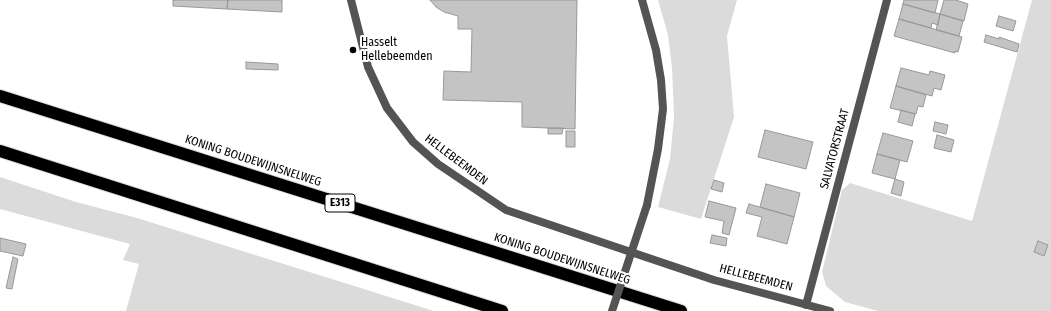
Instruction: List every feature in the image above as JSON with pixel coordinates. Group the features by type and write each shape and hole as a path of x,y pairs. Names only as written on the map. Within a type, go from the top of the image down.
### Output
{"highway":[{"name":"KONING BOUDEWIJNSNELWEG","path":"0,96 681,311"},
{"path":"0,151 502,311"}],"street":[{"name":"HELLEBEEMDEN","path":"351,0 368,67 387,108 413,142 433,160 506,210 714,280 830,311"},
{"path":"612,311 647,205 658,149 663,109 661,80 656,50 642,0"},
{"name":"SALVATORSTRAAT","path":"806,304 887,0"}],"shaded area":[{"path":"658,0 737,0 727,36 734,117 701,219 658,207 670,159 674,117 672,68 668,35"},
{"path":"1032,0 1051,0 1051,311 878,311 845,302 826,286 822,272 842,190 850,183 972,221"},
{"path":"0,177 76,202 137,218 434,311 126,311 139,264 123,260 130,244 0,209"}],"building":[{"path":"173,0 228,0 227,9 173,6"},
{"path":"228,0 282,0 282,12 227,9"},
{"path":"430,0 577,0 575,129 522,127 522,102 443,100 444,71 471,72 472,29 458,29 458,16 444,12 436,7"},
{"path":"904,0 938,0 935,13 903,4"},
{"path":"944,0 956,0 968,4 964,21 940,14"},
{"path":"903,4 940,14 938,25 932,23 931,28 899,19"},
{"path":"940,14 963,21 959,36 936,30"},
{"path":"999,16 1016,21 1013,31 996,26"},
{"path":"899,19 962,37 958,52 955,51 955,53 894,36"},
{"path":"986,35 999,39 999,37 1019,44 1017,52 984,42"},
{"path":"246,62 278,64 278,70 246,69"},
{"path":"901,68 929,75 930,71 945,75 941,90 934,88 932,96 896,86"},
{"path":"896,86 926,95 923,107 918,106 916,114 890,108"},
{"path":"901,110 915,114 912,126 898,122"},
{"path":"935,122 948,125 946,134 933,131"},
{"path":"548,128 563,128 562,134 548,134"},
{"path":"765,130 813,142 806,169 758,157"},
{"path":"566,131 575,131 575,147 566,147"},
{"path":"883,133 913,141 907,162 877,154"},
{"path":"937,135 954,140 951,152 934,148"},
{"path":"877,154 900,160 895,179 872,173"},
{"path":"895,179 904,182 901,196 891,193"},
{"path":"714,180 724,183 722,192 711,189"},
{"path":"766,184 800,193 794,217 760,207"},
{"path":"709,201 736,208 729,235 722,233 724,221 705,217"},
{"path":"749,204 794,217 787,244 757,236 762,217 746,213"},
{"path":"712,235 727,238 726,246 710,243"},
{"path":"0,238 26,244 23,256 0,251"},
{"path":"1038,241 1048,245 1044,256 1034,252"},
{"path":"13,257 18,259 12,289 6,288"}],"place":[{"name":"Hasselt Hellebeemden","path":"353,50"}]}
